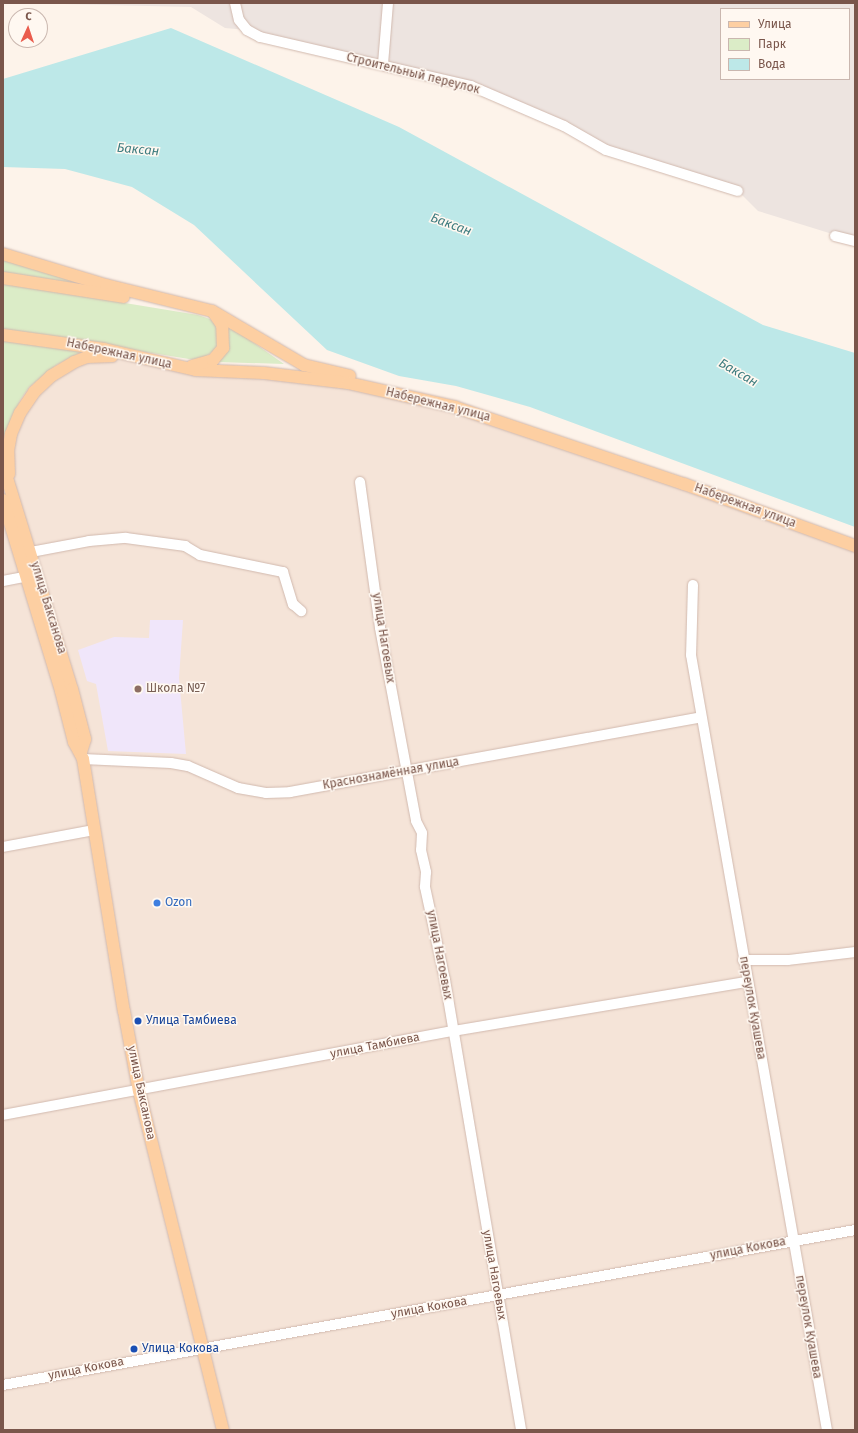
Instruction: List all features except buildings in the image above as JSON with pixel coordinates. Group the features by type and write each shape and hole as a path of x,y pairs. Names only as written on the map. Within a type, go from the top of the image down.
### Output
{"main road":[{"path":"3,254 165,301 212,310 304,365 420,396 455,408"},
{"path":"3,278 131,298 165,301"},
{"path":"183,367 206,363 218,355 223,348 225,340 222,325 212,310"},
{"name":"Набережная улица","path":"3,335 64,342 211,372 313,377 455,408 684,484 855,546"},
{"path":"9,484 8,451 12,434 26,402 43,383 61,369 87,357 145,359"},
{"name":"улица Баксанова","path":"3,465 31,552 32,576"},
{"name":"улица Баксанова","path":"3,500 32,576 74,742 82,756 139,1091 201,1348 223,1430"}],"street":[{"name":"Строительный переулок","path":"235,3 239,20 247,30 260,36 471,86 564,126 606,150 738,191"},
{"path":"383,64 388,3"},
{"path":"836,236 855,241"},
{"name":"улица Нагоевых","path":"360,482 380,628 416,821 422,833 421,850 426,872 425,887 453,1030 521,1430"},
{"path":"31,552 89,541 126,538 184,546 200,555 283,572 293,604 301,611"},
{"path":"3,581 32,576"},
{"name":"переулок Куашева","path":"693,586 691,655 792,1240 827,1430"},
{"name":"Краснознамённая улица","path":"82,756 171,763 188,766 238,788 266,793 290,792 701,717"},
{"path":"3,848 94,830"},
{"path":"744,960 788,960 855,952"},
{"name":"улица Тамбиева","path":"3,1115 139,1091 453,1030 747,982"},
{"name":"улица Кокова","path":"3,1385 201,1348 498,1296 792,1240 855,1230"}],"shaded area":[{"path":"21,3 855,3 855,241 758,211 738,191 606,150 471,86 247,30 225,28 191,7"},
{"path":"3,335 145,359 264,373 416,399 855,546 855,1430 3,1430"},
{"name":"Школа №7","path":"150,620 183,620 179,678 186,754 108,751 96,684 87,681 78,650 114,637 149,638"}],"green space":[{"path":"3,258 106,289 3,272"},
{"path":"3,283 198,315 210,319 217,326 219,337 216,349 201,360 189,359 3,329"},
{"path":"228,327 231,327 284,364 218,362 227,349"},
{"path":"3,339 85,350 56,365 29,387 20,400 6,435 3,435"}],"water":[{"name":"Баксан","path":"171,28 399,127 763,325 855,353 855,527 530,407 456,386 399,376 327,350 194,225 132,187 65,169 3,167 3,79"}],"place":[{"name":"Школа №7","path":"138,689"},
{"name":"Ozon","path":"157,903"},
{"name":"Улица Тамбиева","path":"138,1021"},
{"name":"Улица Кокова","path":"134,1349"}]}
